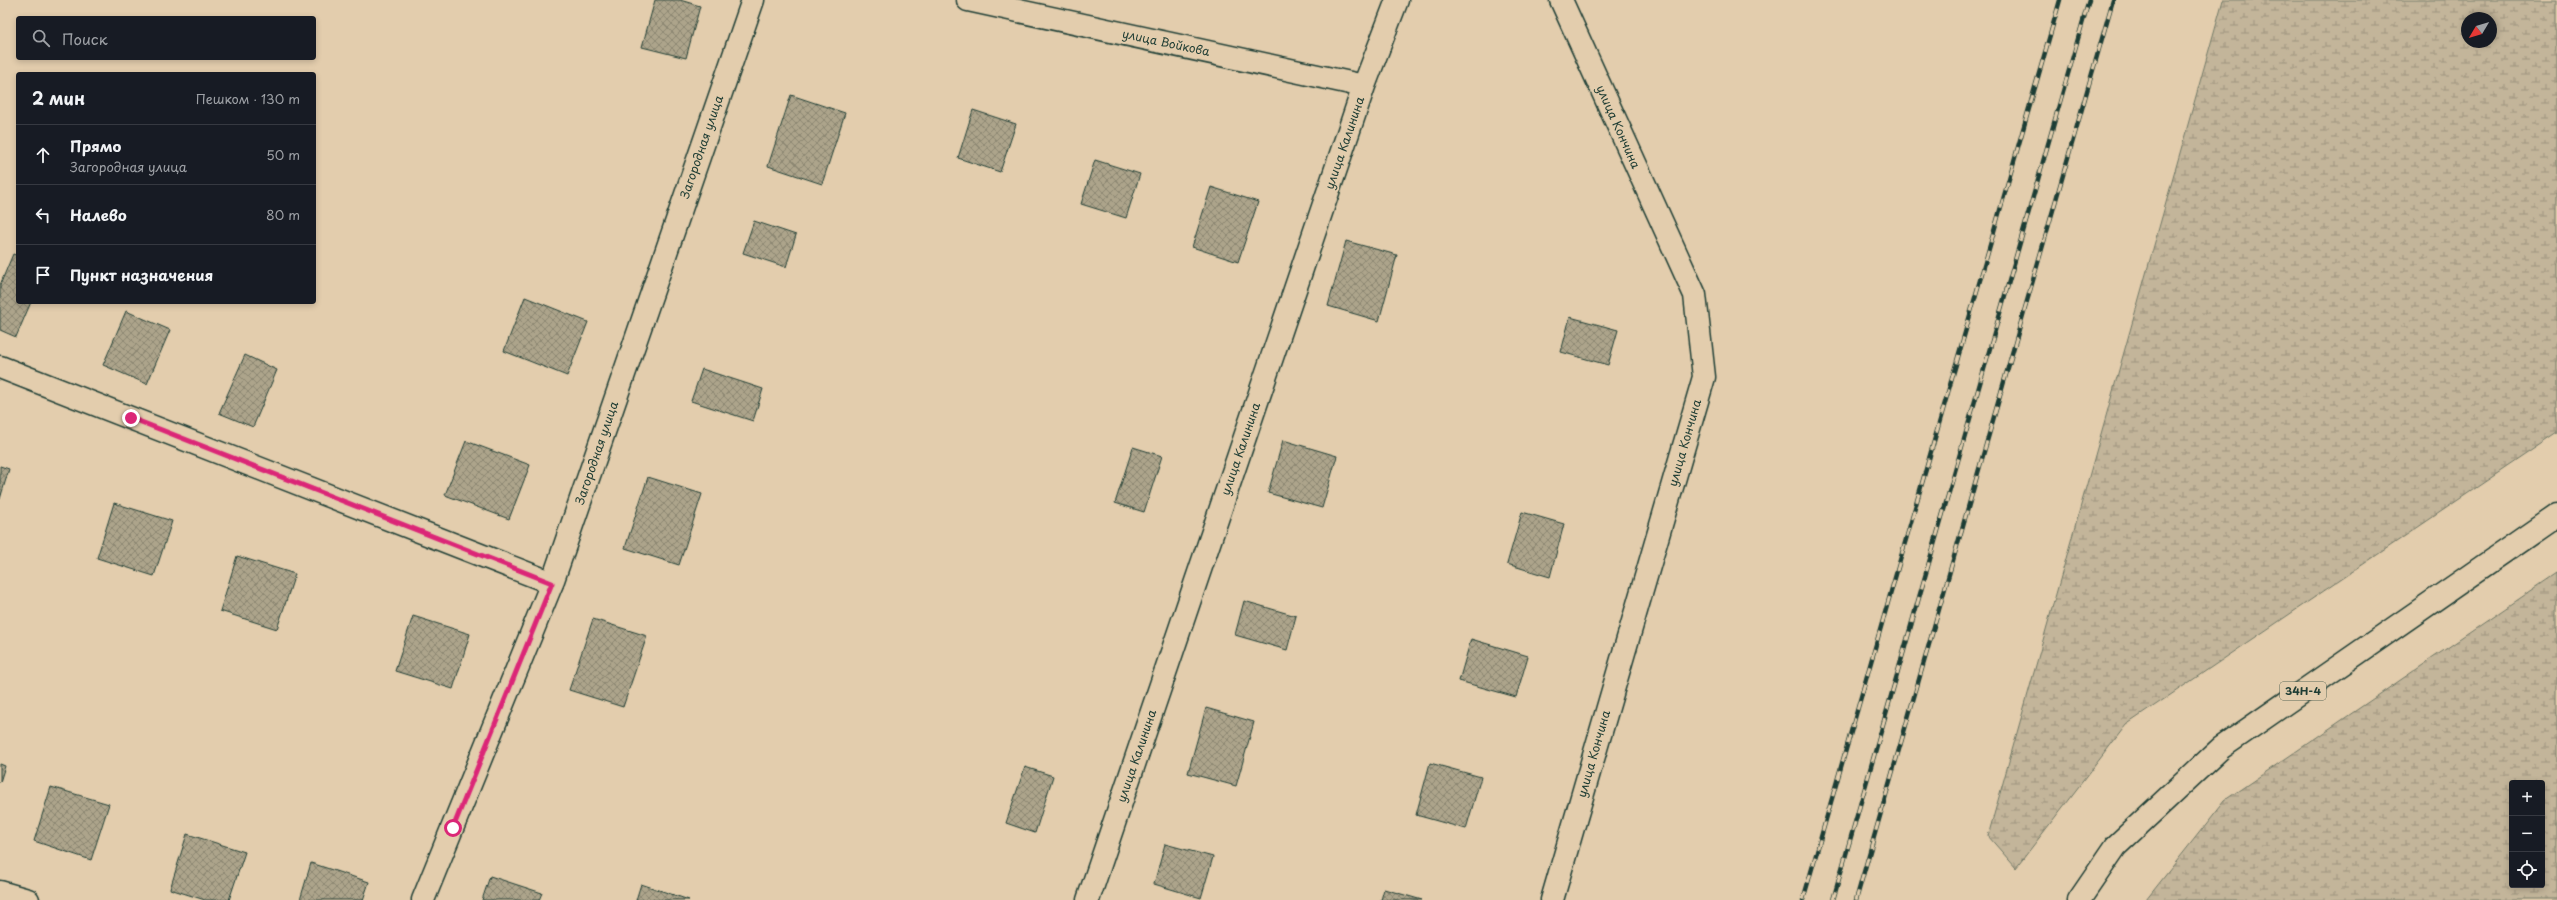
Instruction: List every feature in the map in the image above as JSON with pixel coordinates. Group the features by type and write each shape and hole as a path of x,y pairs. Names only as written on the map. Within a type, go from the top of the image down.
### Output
{"street":[{"name":"Загородная улица","path":"423,900 552,583 753,0"},
{"name":"улица Войкова","path":"968,0 1364,86"},
{"name":"улица Калинина","path":"1088,900 1364,86 1397,0"},
{"name":"улица Кончина","path":"1552,900 1704,377 1695,295 1561,0"},
{"path":"0,366 552,583"},
{"name":"34Н-4","path":"2079,900 2116,846 2221,748 2557,515"},
{"path":"0,892 28,900"}],"green space":[{"path":"2223,0 2557,0 2557,433 2126,725 2016,868 1988,836"},
{"path":"2557,573 2557,900 2146,900 2225,800"}],"building":[{"path":"655,0 680,0 700,6 686,58 642,47"},
{"path":"791,95 845,113 822,184 768,166"},
{"path":"973,110 1016,124 1000,172 958,158"},
{"path":"1095,160 1140,174 1126,218 1081,204"},
{"path":"1211,187 1258,202 1238,262 1192,247"},
{"path":"754,221 796,235 786,267 743,253"},
{"path":"1346,241 1397,255 1379,321 1328,306"},
{"path":"13,254 16,255 16,304 30,304 16,337 0,330 0,285"},
{"path":"525,297 588,322 567,376 504,351"},
{"path":"126,311 170,330 147,384 103,365"},
{"path":"1570,317 1618,330 1608,365 1561,352"},
{"path":"245,355 277,370 253,427 219,413"},
{"path":"702,369 763,389 753,421 691,401"},
{"path":"1283,440 1337,456 1322,508 1268,493"},
{"path":"466,441 530,465 509,519 445,495"},
{"path":"1133,447 1162,456 1144,512 1115,503"},
{"path":"0,466 9,469 0,499"},
{"path":"648,477 702,494 679,565 625,548"},
{"path":"114,503 172,521 154,576 97,558"},
{"path":"1522,512 1564,524 1550,577 1507,564"},
{"path":"237,556 295,574 277,629 220,611"},
{"path":"1244,601 1296,616 1287,650 1235,635"},
{"path":"413,616 470,634 453,689 395,671"},
{"path":"593,619 647,636 623,707 569,690"},
{"path":"1471,639 1528,656 1516,697 1459,681"},
{"path":"1206,708 1254,722 1236,786 1188,773"},
{"path":"1430,763 1481,777 1466,829 1416,815"},
{"path":"0,764 5,766 0,782"},
{"path":"1025,767 1053,776 1035,833 1006,823"},
{"path":"51,787 109,804 91,860 34,841"},
{"path":"187,834 245,852 229,900 205,900 170,889"},
{"path":"1165,844 1213,857 1201,898 1154,884"},
{"path":"311,863 369,882 363,900 300,900"},
{"path":"490,876 542,893 539,900 482,900"},
{"path":"641,884 689,900 636,900"},
{"path":"1384,889 1422,900 1381,900"}],"railway":[{"path":"1803,900 2060,0"},
{"path":"1833,900 2089,0"},
{"path":"1856,900 2113,0"}],"route":[{"path":"131,418 552,583 453,828"}]}
